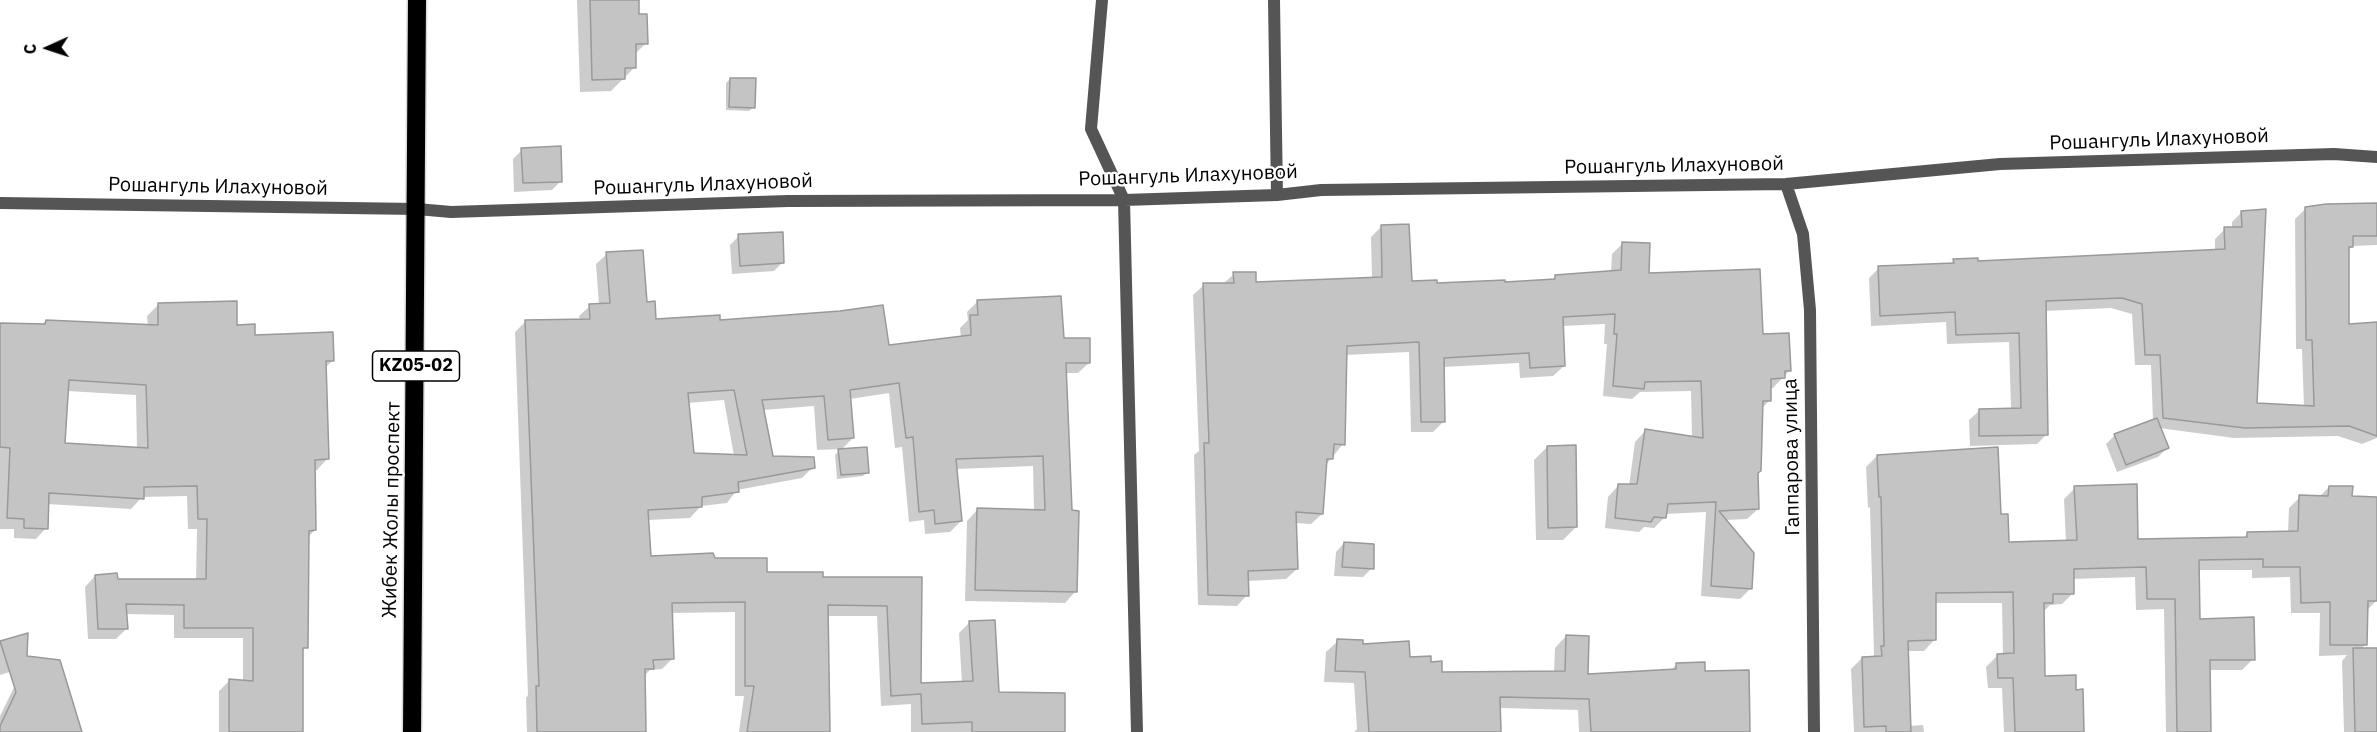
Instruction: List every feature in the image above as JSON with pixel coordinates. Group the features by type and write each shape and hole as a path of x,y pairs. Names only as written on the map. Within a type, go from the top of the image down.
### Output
{"highway":[{"name":"Жибек Жолы проспект","path":"412,732 417,0"}],"street":[{"path":"1102,0 1091,129 1124,200 1137,732"},
{"path":"1274,0 1277,195"},
{"name":"Рошангуль Илахуновой","path":"0,203 417,209 451,212 788,201 1124,200 1277,195 1321,190 1786,184 2000,164 2334,154 2377,157"},
{"name":"Гаппарова улица","path":"1786,184 1803,234 1810,310 1814,732"}],"building":[{"path":"590,0 639,0 639,14 647,14 648,44 636,44 636,68 625,68 625,79 592,80"},
{"path":"730,78 756,78 755,108 729,107"},
{"path":"561,146 562,182 523,183 521,148"},
{"path":"2377,203 2377,236 2353,236 2353,247 2349,247 2349,324 2377,322 2377,436 2349,426 2245,428 2163,418 2160,355 2145,355 2142,304 2122,298 2046,301 2048,435 1979,436 1979,409 2021,408 2019,333 1956,335 1955,312 1880,316 1878,266 1954,263 1953,259 1978,258 1978,261 2225,249 2224,227 2242,227 2241,211 2266,209 2257,403 2314,406 2312,340 2306,340 2305,207 2326,204"},
{"path":"1409,224 1412,281 1437,280 1437,283 1505,280 1505,282 1555,279 1555,275 1621,270 1622,242 1650,243 1649,273 1760,269 1763,334 1789,333 1791,371 1785,371 1785,378 1771,379 1771,401 1763,401 1761,471 1758,473 1759,509 1719,511 1754,553 1752,589 1711,586 1716,502 1668,504 1666,518 1654,517 1651,522 1615,518 1618,484 1637,484 1645,429 1703,438 1701,381 1645,382 1644,389 1613,386 1617,334 1614,334 1615,314 1563,317 1565,366 1530,368 1529,353 1444,358 1445,422 1421,422 1419,342 1347,346 1345,445 1334,444 1333,459 1327,459 1323,514 1296,512 1298,569 1248,571 1249,596 1208,595 1204,443 1209,443 1203,283 1234,283 1233,272 1256,272 1256,282 1382,277 1381,225"},
{"path":"783,232 784,263 740,266 738,234"},
{"path":"643,250 647,302 655,301 656,319 720,315 720,320 840,311 883,305 889,345 971,335 970,315 978,315 977,300 1061,296 1064,338 1090,338 1090,363 1066,363 1072,510 1079,511 1077,592 975,590 977,508 1045,510 1043,456 956,459 962,521 935,524 934,510 919,512 913,437 906,438 899,383 850,390 854,438 828,440 824,396 762,400 773,456 814,457 815,468 738,482 739,492 702,497 702,507 648,510 651,556 713,553 715,558 767,558 767,572 823,572 823,577 922,577 921,683 973,681 969,621 995,620 999,692 1065,693 1065,732 972,732 972,722 922,724 921,694 891,696 887,606 828,605 830,732 747,732 754,686 745,686 745,602 672,603 674,659 653,660 654,669 645,669 646,732 537,732 536,686 539,686 525,320 590,319 589,304 610,303 606,252","holes":["734,390 747,455 694,453 688,393"]},
{"path":"237,301 237,325 255,324 255,335 333,332 334,361 326,361 329,459 315,460 316,530 309,531 308,648 303,648 303,732 229,732 229,679 253,681 253,628 184,628 184,605 126,604 128,629 98,629 95,575 117,573 118,579 206,579 207,519 198,519 197,486 144,487 144,499 49,493 48,529 24,528 24,519 7,518 10,448 0,447 0,323 45,324 46,320 158,325 158,303","holes":["69,380 146,385 148,448 65,443"]},
{"path":"2157,418 2169,448 2126,465 2114,434"},
{"path":"1576,445 1577,527 1548,528 1547,446"},
{"path":"867,447 869,473 841,475 838,449"},
{"path":"1998,447 2001,514 2008,514 2009,542 2077,540 2074,486 2137,484 2138,539 2247,537 2247,532 2298,531 2299,495 2328,496 2329,486 2353,486 2352,496 2377,497 2377,601 2368,601 2367,645 2330,645 2330,602 2301,603 2300,567 2263,567 2263,559 2199,560 2200,619 2254,617 2255,660 2210,660 2211,732 2177,732 2175,599 2147,599 2146,567 2074,569 2074,594 2053,594 2053,603 2044,603 2045,676 2076,675 2076,690 2083,689 2084,732 2015,732 2013,678 1998,678 1997,654 2014,653 2013,592 1936,593 1936,640 1908,641 1911,732 1886,732 1886,726 1864,727 1862,657 1882,656 1881,646 1884,646 1881,497 1879,497 1877,455"},
{"path":"1344,542 1374,544 1374,569 1342,567"},
{"path":"28,633 27,656 60,660 82,732 0,732 0,726 16,692 0,641"},
{"path":"1566,635 1589,636 1588,674 1676,669 1676,663 1705,662 1705,671 1749,670 1750,732 1591,732 1589,699 1500,697 1501,732 1369,732 1365,672 1335,671 1337,639 1363,640 1363,644 1409,641 1410,657 1431,656 1431,662 1442,661 1442,672 1565,671"},
{"path":"2353,648 2377,648 2377,732 2355,732"}]}
